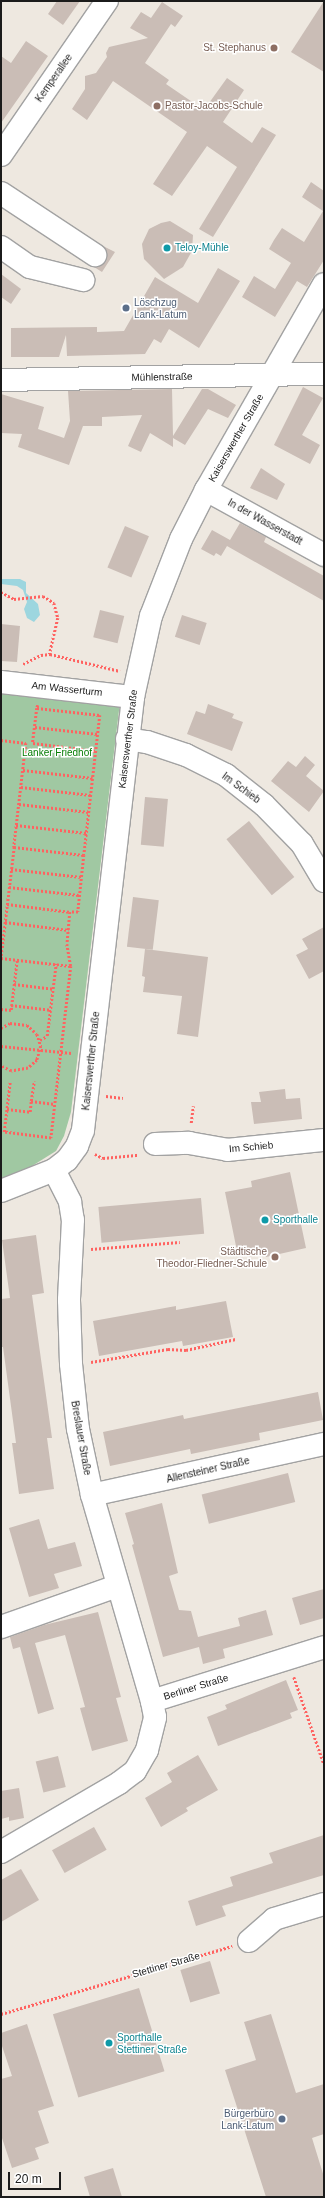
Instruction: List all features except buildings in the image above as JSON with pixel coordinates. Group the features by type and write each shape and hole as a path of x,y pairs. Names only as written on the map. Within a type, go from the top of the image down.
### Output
{"street":[{"name":"Kemperallee","path":"1,155 107,1"},
{"path":"1,193 95,255"},
{"path":"1,247 30,267 82,280"},
{"name":"Kaiserswerther Straße","path":"1,1191 54,1170 67,1160 77,1146 82,1130 92,1055 132,697 136,675 158,594 181,539 206,490 324,284"},
{"name":"Mühlenstraße","path":"1,380 324,374"},
{"name":"In der Wasserstadt","path":"206,490 324,554"},
{"name":"Am Wasserturm","path":"1,682 132,697"},
{"name":"Im Schieb","path":"127,739 147,742 186,755 226,775 264,804 302,844 324,880"},
{"name":"Im Schieb","path":"155,1144 189,1143 227,1150 324,1140"},
{"name":"Breslauer Straße","path":"54,1170 70,1202 73,1220 68,1300 71,1364 78,1429 92,1496 152,1701"},
{"name":"Allensteiner Straße","path":"92,1496 324,1444"},
{"path":"1,1627 118,1586"},
{"name":"Berliner Straße","path":"1,1852 119,1783 135,1771 147,1750 155,1717 152,1701 324,1647"},
{"path":"249,1941 274,1919 324,1904"}],"path":[{"path":"1,592 14,599 37,595 48,598 56,610 57,632 50,654 136,675"},
{"path":"30,702 38,702 33,743"},
{"path":"7,904 78,912 100,715 37,708"},
{"path":"35,726 98,734"},
{"path":"1,740 96,751"},
{"path":"26,743 5,922 2,932 1,957 71,966"},
{"path":"23,770 93,778"},
{"path":"21,787 91,795"},
{"path":"19,804 89,812"},
{"path":"16,825 87,833"},
{"path":"14,847 84,855"},
{"path":"11,869 82,877"},
{"path":"9,887 79,895"},
{"path":"10,1082 4,1132 51,1138 71,966 67,944 70,912"},
{"path":"5,922 68,930"},
{"path":"1,1009 11,1010 17,960"},
{"path":"40,1040 47,1036 56,964"},
{"path":"14,984 53,989"},
{"path":"11,1006 50,1010"},
{"path":"1,1028 10,1023 22,1023 32,1028 40,1040 40,1051 37,1060 28,1068 11,1071 1,1066"},
{"path":"1,1046 92,1055"},
{"path":"7,1109 30,1112 34,1081"},
{"path":"31,1102 55,1104"},
{"path":"77,1146 103,1158 137,1157 155,1144"},
{"path":"72,1248 101,1249 180,1242"},
{"path":"71,1364 168,1349 186,1350 236,1339"},
{"path":"287,1659 324,1764"},
{"name":"Stettiner Straße","path":"1,2014 249,1941"}],"green space":[{"name":"Lanker Friedhof","path":"1,690 120,702 71,1112 64,1136 56,1151 16,1176 1,1181"}],"water":[{"path":"1,579 20,579 26,582 26,593 38,604 40,615 34,622 27,618 24,609 27,602 23,590 17,586 1,584"}],"place":[{"name":"St. Stephanus","path":"274,48"},
{"name":"Pastor-Jacobs-Schule","path":"157,106"},
{"name":"Teloy-Mühle","path":"167,248"},
{"name":"Löschzug Lank-Latum","path":"126,308"},
{"name":"Sporthalle","path":"265,1220"},
{"name":"Städtische Theodor-Fliedner-Schule","path":"275,1257"},
{"name":"Sporthalle Stettiner Straße","path":"109,2043"},
{"name":"Bürgerbüro Lank-Latum","path":"282,2119"}]}
